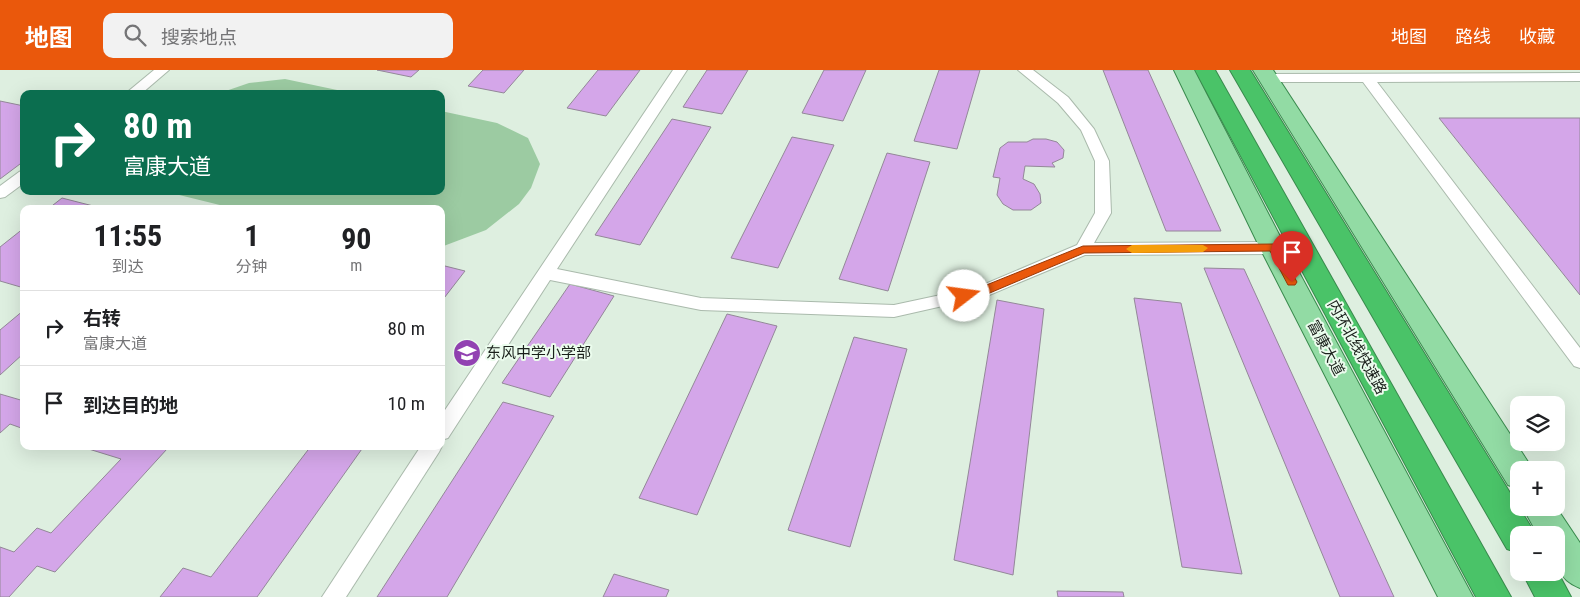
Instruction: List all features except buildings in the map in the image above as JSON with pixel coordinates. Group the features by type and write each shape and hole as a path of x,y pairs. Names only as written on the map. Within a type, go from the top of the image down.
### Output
{"highway":[{"name":"内环北线快速路","path":"1206,70 1494,597"},
{"path":"1240,70 1512,526"},
{"path":"1544,581 1554,597"}],"main road":[{"name":"富康大道","path":"1184,70 1273,248 1456,597"},
{"path":"1266,74 1510,461"},
{"path":"1544,516 1580,572"}],"lane":[{"path":"137,90 162,70"},
{"path":"445,426 680,70"},
{"path":"1025,70 1063,100 1087,129 1102,161 1103,213 1083,249"},
{"path":"1266,74 1368,79 1580,77"},
{"path":"1368,79 1580,361"},
{"path":"0,193 20,178"},
{"path":"545,274 701,304 894,312 982,292 1083,249 1273,248"},
{"path":"333,597 429,450"}],"green space":[{"path":"285,79 337,90 229,90 249,83"},
{"path":"445,112 497,123 528,138 540,164 531,188 519,204 486,230 445,245 445,205 220,205 179,195 445,195"}],"slow traffic":[{"path":"1132,249 1203,248"}],"place":[{"name":"东风中学小学部","path":"467,353"}],"route":[{"path":"964,296 982,292 1083,249 1273,248 1292,282"}]}
